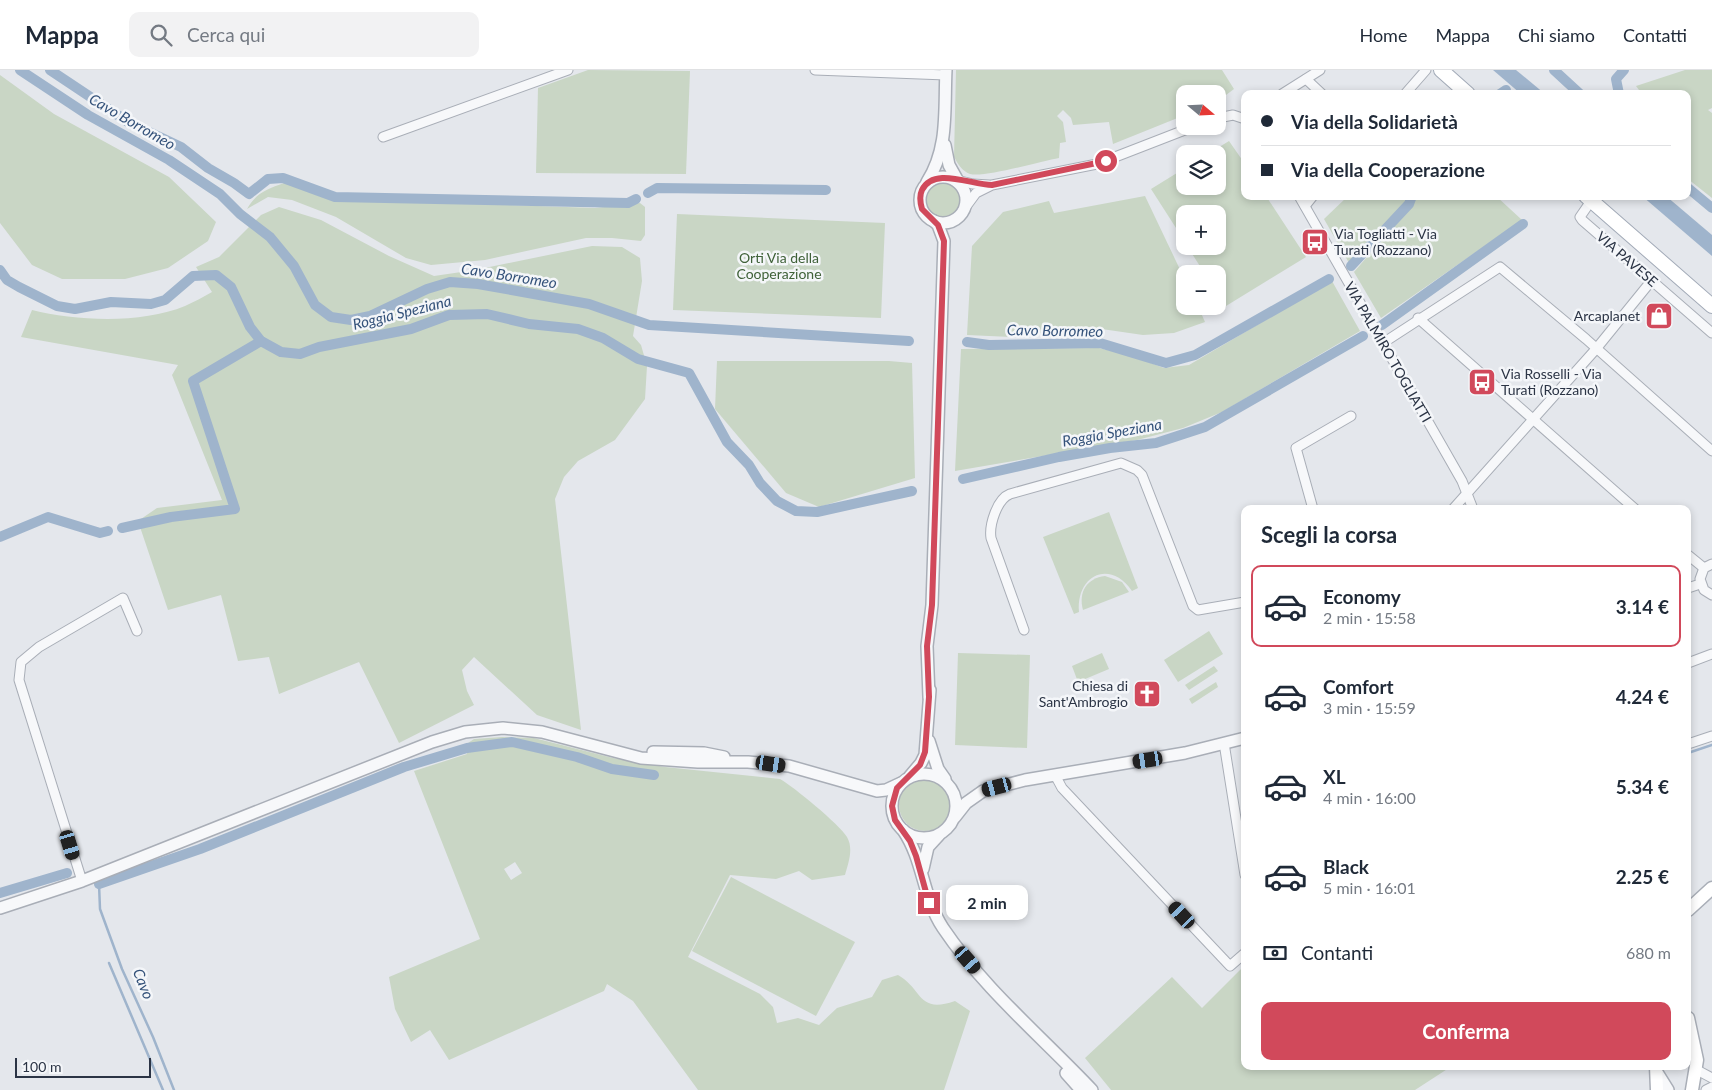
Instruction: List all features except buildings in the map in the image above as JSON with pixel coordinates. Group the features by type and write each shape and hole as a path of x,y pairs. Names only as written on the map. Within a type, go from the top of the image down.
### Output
{"main road":[{"path":"1441,70 1464,90"},
{"path":"1590,200 1712,306"},
{"path":"1691,898 1712,887"},
{"path":"1691,907 1712,887"},
{"path":"1691,1032 1697,1060 1697,1070 1692,1090"},
{"path":"1657,1070 1657,1090"}],"street":[{"path":"383,136 568,70"},
{"path":"815,70 946,72 944,138 939,159 920,198 921,207 926,215 934,221 944,241"},
{"path":"1288,90 1320,70"},
{"path":"1408,90 1426,70"},
{"path":"1306,79 1318,90"},
{"path":"1226,116 1233,115 1241,117"},
{"path":"924,188 935,178 977,185 992,185 1097,164 1176,133"},
{"path":"893,812 893,800 905,780 922,762 928,737 929,697 935,646 932,605 944,241 966,200 955,181 949,165 944,138"},
{"path":"934,221 946,222 959,215 976,193 992,185"},
{"name":"VIA PALMIRO TOGLIATTI","path":"1301,200 1383,343 1471,505"},
{"path":"1305,206 1310,200"},
{"name":"VIA PAVESE","path":"1587,200 1580,217 1712,334"},
{"path":"1383,343 1418,318 1500,267 1596,348 1712,451"},
{"path":"1457,505 1596,348 1652,280"},
{"path":"1418,318 1630,505"},
{"path":"1312,505 1296,448 1351,416"},
{"path":"1024,630 990,538 990,532 1001,501 1010,494 1121,463 1130,466 1142,475 1193,606 1198,610 1206,611 1241,603"},
{"path":"1691,556 1708,566 1700,584 1691,587"},
{"path":"1700,584 1704,590 1712,595"},
{"path":"82,881 19,680 21,662 39,646 123,598 137,631"},
{"path":"1691,661 1712,654"},
{"path":"0,908 82,881 432,742 465,732 503,728 542,732 606,749 704,753 748,762 789,766 870,790 884,791 905,780 928,774 960,790 979,793"},
{"path":"1691,743 1712,736"},
{"path":"928,737 938,769 957,802 955,817"},
{"path":"922,876 926,851 940,834 948,828 966,803 979,793 1025,780 1185,753 1241,739"},
{"path":"1224,743 1241,850"},
{"path":"1055,775 1062,788 1230,966 1241,956"},
{"path":"870,790 893,812 910,841 929,903 956,946 1042,1042 1081,1090"},
{"path":"903,830 910,835 924,838 940,834"},
{"path":"1042,1042 1092,1090"},
{"path":"1657,1070 1668,1090"},
{"path":"1697,1070 1712,1078"},
{"path":"1706,1090 1712,1087"}],"green space":[{"path":"588,70 690,71 686,174 536,173 538,88"},
{"path":"956,70 1222,70 1234,89 1226,95 1226,85 1176,85 1176,119 1113,144 1109,122 1073,125 1071,118 1063,110 1057,116 1063,122 1066,142 1060,143 1059,158 977,175 965,171 954,157"},
{"path":"1685,70 1712,70 1712,108 1708,110 1712,113 1712,198 1691,181 1691,90 1639,90 1636,86"},
{"path":"0,75 54,114 169,177 216,222 208,241 168,268 125,279 62,279 32,265 0,223"},
{"path":"1229,141 1241,158 1241,200 1269,200 1306,257 1226,306 1226,265 1199,265 1193,255 1226,255 1226,205 1176,205 1176,228 1151,189 1176,174 1176,195 1226,195 1226,145 1223,145"},
{"path":"942,181 955,186 960,199 955,212 942,217 929,212 924,199 929,186"},
{"path":"284,183 334,198 359,200 595,208 640,203 645,207 645,235 641,241 586,238 485,260 431,265 406,258 336,217 292,200 268,197 247,209 254,199 263,192"},
{"path":"1145,196 1178,265 1176,265 1176,315 1202,315 1205,322 1174,333 1143,335 1088,327 1011,337 967,335 972,246 1003,212 1049,201 1054,213"},
{"path":"1344,200 1406,200 1349,263 1324,219"},
{"path":"1414,200 1500,200 1522,220 1381,318 1354,272 1411,206"},
{"path":"279,207 321,220 389,256 434,276 475,270 592,246 622,247 640,258 642,281 633,336 641,345 647,366 645,399 615,440 578,461 564,477 555,499 581,730 537,715 474,657 462,670 467,691 474,705 399,743 359,662 279,694 269,657 238,661 221,595 168,610 138,521 157,508 222,500 172,375 178,365 21,337 32,310 68,317 129,318 168,312 195,301 212,292 196,267 219,257 261,215"},
{"name":"Orti Via della Cooperazione","path":"677,214 885,223 881,318 673,310"},
{"path":"1332,281 1360,331 1222,412 1183,428 1137,440 955,471 961,349 1099,348 1132,356 1164,368 1189,365"},
{"path":"717,361 889,361 912,363 915,478 819,507 786,493 715,409"},
{"path":"1109,512 1138,588 1132,591 1123,581 1114,576 1105,574 1096,576 1083,589 1079,612 1074,614 1043,537"},
{"path":"1105,576 1122,582 1129,592 1083,610 1082,597 1085,587 1093,580"},
{"path":"1209,631 1223,654 1178,682 1164,660"},
{"path":"958,653 1030,655 1027,748 955,745"},
{"path":"1102,653 1109,669 1078,682 1072,666"},
{"path":"1214,666 1218,671 1189,690 1185,685"},
{"path":"1216,682 1218,687 1192,704 1189,699"},
{"path":"502,737 534,738 613,758 665,767 780,779 795,790 826,815 847,837 850,851 845,875 812,880 799,871 776,879 730,875 688,957 760,994 773,1007 777,1023 798,1018 819,1025 837,1008 872,997 882,980 898,975 927,1002 943,1004 955,1001 970,1011 944,1090 698,1090 633,1001 607,984 604,991 449,1060 430,1030 411,1042 395,1009 389,977 480,939 414,771 467,754 465,745 474,739","holes":["515,862 522,873 511,880 504,869"]},
{"path":"920,779 930,779 939,783 947,791 951,805 947,819 939,827 930,831 920,831 911,827 903,819 899,810 899,800 903,791 911,783"},
{"path":"731,877 855,942 816,1016 692,951"},
{"path":"1241,969 1241,1070 1446,1070 1415,1090 1111,1090 1085,1058 1172,977 1202,1008"}],"water":[{"path":"1493,70 1516,70 1540,90 1516,90"},
{"path":"1647,200 1671,200 1712,235 1712,256"}],"waterway":[{"name":"Cavo Borromeo","path":"20,70 88,115 169,160 220,194 240,214 270,237 294,266 315,305 331,317 351,320 370,316 427,289 450,282 478,284 589,304 649,325 909,341"},
{"path":"50,70 128,122 181,147 208,168 249,194 268,179 283,178 335,197 628,203 636,199"},
{"name":"Cavo Borromeo","path":"1554,70 1576,90"},
{"path":"1618,90 1616,79 1624,70"},
{"path":"648,193 657,188 826,190"},
{"name":"Cavo Borromeo","path":"1691,190 1712,208"},
{"name":"Cavo Borromeo","path":"1351,266 1409,204 1410,200"},
{"name":"Roggia Speziana","path":"1382,325 1523,224"},
{"name":"Roggia Speziana","path":"0,270 7,280 19,287 57,306 75,309 111,302 151,304 165,300 193,276 216,275 231,287 250,327 261,341 281,352 300,354 319,347 411,329 449,315 487,314 529,324 578,329 603,338 638,359 689,373 727,442 749,465 760,483 777,501 796,511 817,512 912,491"},
{"name":"Cavo Borromeo","path":"967,342 989,345 1100,343 1166,363 1195,355 1329,279"},
{"name":"Roggia Speziana","path":"963,479 1059,457 1110,448 1156,443 1205,427 1363,336"},
{"path":"122,528 171,517 235,509 193,381 261,341"},
{"path":"0,537 48,517 100,533 108,531"},
{"path":"99,884 200,849 404,767 467,748 512,742 577,757 612,769 654,775"},
{"path":"1691,752 1712,745"},
{"path":"0,893 67,873"},
{"name":"Cavo","path":"99,884 100,909 122,969 153,1037 174,1090"},
{"path":"109,963 163,1090"}],"place":[{"name":"Via Togliatti - Via Turati (Rozzano)","path":"1315,242"},
{"name":"Arcaplanet","path":"1659,316"},
{"name":"Via Rosselli - Via Turati (Rozzano)","path":"1482,382"},
{"name":"Chiesa di Sant'Ambrogio","path":"1147,694"}],"route":[{"path":"929,903 916,856 910,841 895,820 892,806 897,788 922,763 928,737 927,646 932,605 944,241 938,225 924,213 920,198 928,182 940,177 953,178 977,185 992,185 1106,161"}]}
